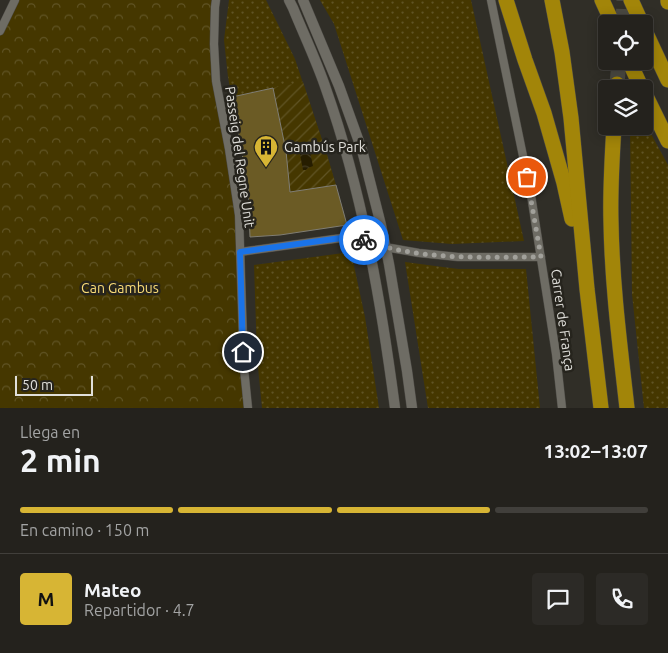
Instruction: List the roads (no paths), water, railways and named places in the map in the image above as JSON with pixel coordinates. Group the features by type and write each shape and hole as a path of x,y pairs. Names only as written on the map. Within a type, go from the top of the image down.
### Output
{"highway":[{"path":"506,0 544,112 564,182 587,289"},
{"path":"552,0 562,52 570,118 601,408"},
{"path":"602,0 609,15"},
{"path":"631,0 638,15"},
{"path":"653,48 668,80"},
{"path":"653,110 668,141"},
{"path":"613,135 611,164 612,244 627,408"}],"street":[{"path":"0,31 15,0"},
{"name":"Passeig del Regne Unit","path":"216,0 214,44 216,81 229,149 238,215 244,368 248,408"},
{"path":"289,0 294,8 326,88 363,219 379,303 395,408"},
{"path":"303,0 339,86 362,150 381,225 394,291 412,408"},
{"name":"Carrer de França","path":"491,0 531,195 556,354 562,408"},
{"path":"240,252 356,236 385,247 419,253 458,257 541,257"}],"water":[{"path":"309,147 313,166 303,170 299,149"}],"tunnel":[{"path":"623,15 624,0"},
{"path":"617,80 618,70"}],"place":[{"name":"Gambús Park","path":"266,168"}],"park label":[{"name":"Can Gambus","path":"120,288"}]}
